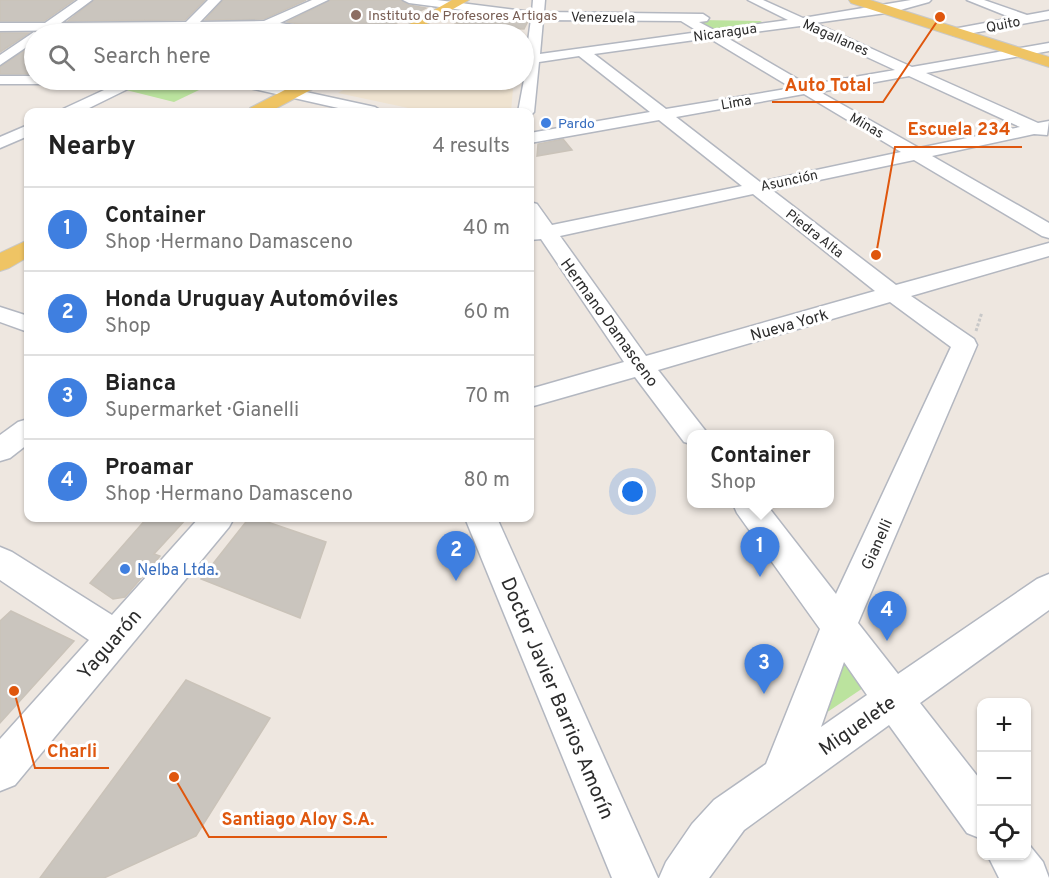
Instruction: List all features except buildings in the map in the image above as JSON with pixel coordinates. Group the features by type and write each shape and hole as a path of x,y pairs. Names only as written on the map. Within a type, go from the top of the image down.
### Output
{"main road":[{"path":"856,0 1049,62"},
{"path":"419,24 461,3"},
{"path":"426,24 461,3"},
{"path":"276,108 302,90"},
{"path":"265,108 305,90"},
{"path":"0,252 24,239"},
{"path":"0,263 24,249"}],"street":[{"path":"53,24 86,0"},
{"path":"191,24 215,0"},
{"path":"268,24 322,0"},
{"name":"Venezuela","path":"409,0 461,3 537,16 651,13 684,18"},
{"path":"533,0 539,0 534,31"},
{"name":"Magallanes","path":"754,0 1045,130"},
{"name":"Nicaragua","path":"534,59 582,52 719,24 799,21 884,9 925,0"},
{"path":"973,0 1049,28"},
{"name":"Quito","path":"957,33 1049,15"},
{"name":"Minas","path":"684,18 719,24 806,90 1049,232"},
{"path":"719,24 799,21"},
{"path":"0,27 24,31"},
{"path":"0,61 24,44"},
{"name":"Lima","path":"534,137 1049,47"},
{"name":"Piedra Alta","path":"582,52 893,294 965,345"},
{"path":"0,80 24,80"},
{"path":"78,108 117,90"},
{"path":"278,90 357,108"},
{"path":"526,108 527,90"},
{"name":"Asunción","path":"537,233 917,154 1045,130"},
{"path":"0,143 24,132"},
{"name":"Hermano Damasceno","path":"537,233 690,430"},
{"name":"Nueva York","path":"534,397 1049,249"},
{"path":"0,314 24,323"},
{"name":"Gianelli","path":"781,779 839,627 965,345"},
{"path":"0,450 24,432"},
{"path":"751,508 977,813"},
{"name":"Yaguarón","path":"0,770 215,522"},
{"name":"Doctor Javier Barrios Amorín","path":"483,522 635,878"},
{"path":"0,562 115,637"},
{"name":"Miguelete","path":"682,878 708,840 729,815 1049,590"},
{"path":"1014,860 1027,878"}],"shaded area":[{"path":"343,90 513,90 511,108 408,108 338,93"}],"green space":[{"path":"696,21 760,21 764,23 716,30"},
{"path":"126,90 199,90 174,102"},
{"path":"845,662 863,688 820,717"}],"place":[{"name":"Instituto de Profesores Artigas","path":"356,15"},
{"name":"Auto Total","path":"940,17"},
{"name":"Pardo","path":"546,123"},
{"name":"Escuela 234","path":"876,255"},
{"name":"Nelba Ltda.","path":"125,569"},
{"name":"Container","path":"760,577"},
{"name":"Honda Uruguay Automóviles","path":"456,581"},
{"name":"Proamar","path":"887,641"},
{"name":"Charli","path":"14,691"},
{"name":"Bianca","path":"764,694"},
{"name":"Santiago Aloy S.A.","path":"174,777"}]}
